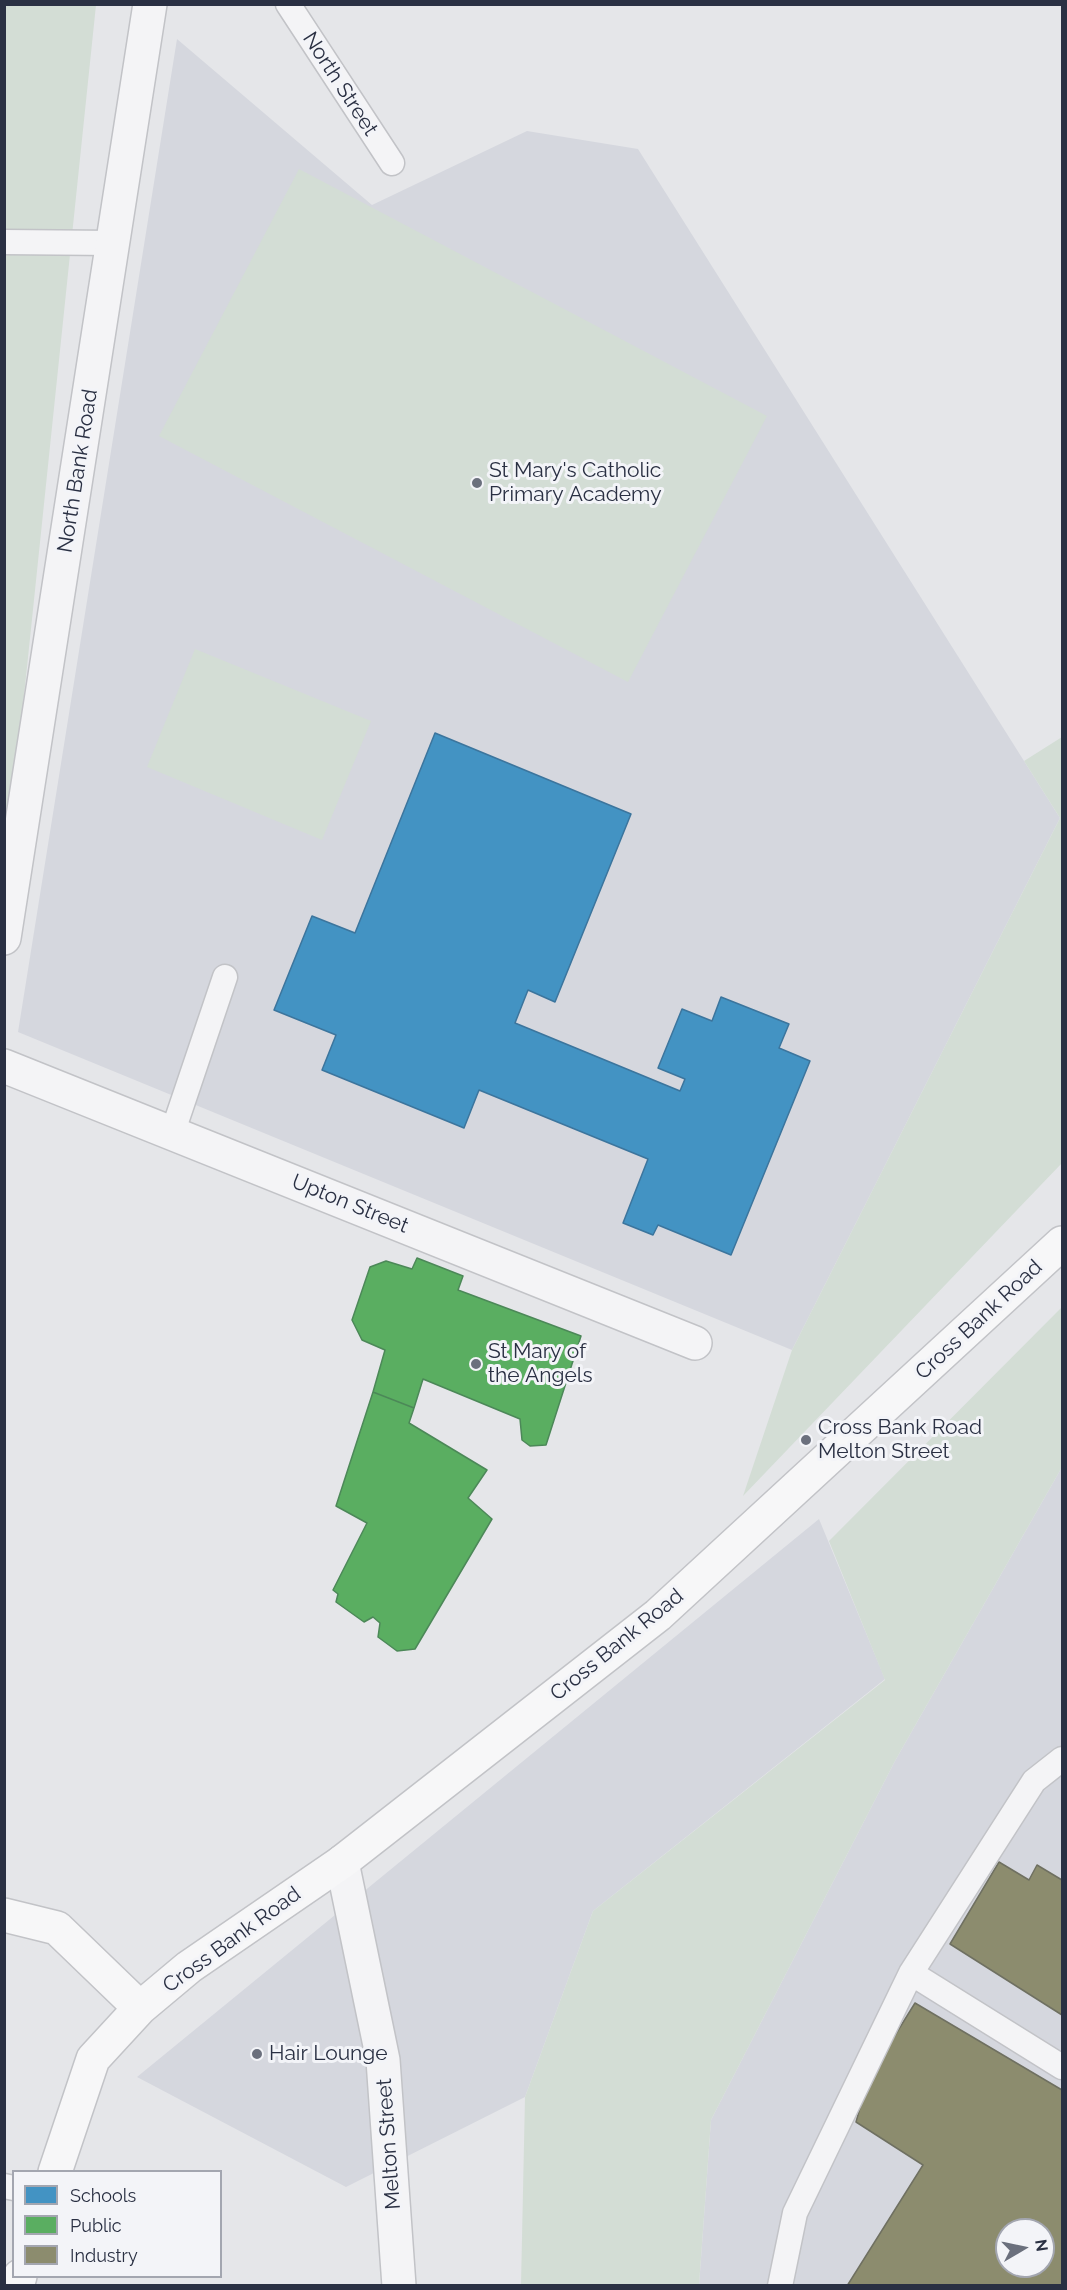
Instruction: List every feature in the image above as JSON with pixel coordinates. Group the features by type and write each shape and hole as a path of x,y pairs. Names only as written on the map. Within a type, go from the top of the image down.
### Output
{"street":[{"name":"North Bank Road","path":"4,938 150,4"},
{"name":"Upton Street","path":"4,1066 695,1342"},
{"name":"Cross Bank Road","path":"56,2170 93,2059 140,2008 189,1967 342,1862 658,1615 1062,1244"},
{"name":"Melton Street","path":"342,1862 383,2060 399,2286"},
{"path":"4,1915 57,1928 140,2008"}],"lane":[{"name":"North Street","path":"288,4 392,163"},
{"path":"4,242 113,243"},
{"path":"172,1134 225,977"},
{"path":"780,2286 795,2212 910,1973 1034,1781 1062,1759"},
{"path":"910,1973 1062,2067"}],"shaded area":[{"path":"5,5 96,5 5,878"},
{"name":"St Mary's Catholic Primary Academy","path":"177,39 372,205 527,131 638,149 1060,818 792,1350 18,1032"},
{"path":"299,169 767,416 628,682 159,436"},
{"path":"195,649 371,721 322,840 147,767"},
{"path":"1062,737 1062,1163 743,1496 792,1350 1060,818 1024,761"},
{"path":"1062,1307 1062,1467 895,1761 711,2120 699,2285 521,2285 525,2097 593,1911 885,1680 829,1541"},
{"path":"1062,1467 1062,2285 699,2286 711,2120 895,1761"},
{"path":"819,1519 885,1679 593,1911 525,2097 346,2187 137,2077"}],"building: Schools":[{"path":"435,733 631,814 555,1002 528,990 515,1023 680,1091 685,1079 658,1068 682,1009 712,1021 721,997 789,1024 779,1048 810,1061 731,1255 658,1225 653,1235 623,1223 648,1159 479,1090 464,1128 322,1070 336,1035 274,1010 312,916 355,933"}],"building: Public":[{"name":"St Mary of the Angels","path":"417,1258 463,1276 458,1290 581,1336 546,1445 530,1446 522,1440 520,1419 423,1379 414,1408 373,1392 385,1350 362,1340 352,1320 370,1267 386,1261 412,1269"},
{"path":"373,1392 414,1408 409,1423 487,1470 468,1498 492,1519 415,1649 397,1651 378,1637 380,1623 373,1617 364,1622 336,1602 338,1594 333,1590 367,1523 336,1506"}],"building: Industry":[{"path":"999,1862 1029,1880 1037,1865 1062,1880 1062,2015 950,1944"},
{"path":"915,2003 1062,2090 1062,2286 847,2286 923,2165 856,2122 868,2079"}],"place":[{"name":"St Mary's Catholic Primary Academy","path":"477,483"},
{"name":"St Mary of the Angels","path":"476,1364"},
{"name":"Cross Bank Road Melton Street","path":"806,1440"},
{"name":"Hair Lounge","path":"257,2054"}]}
